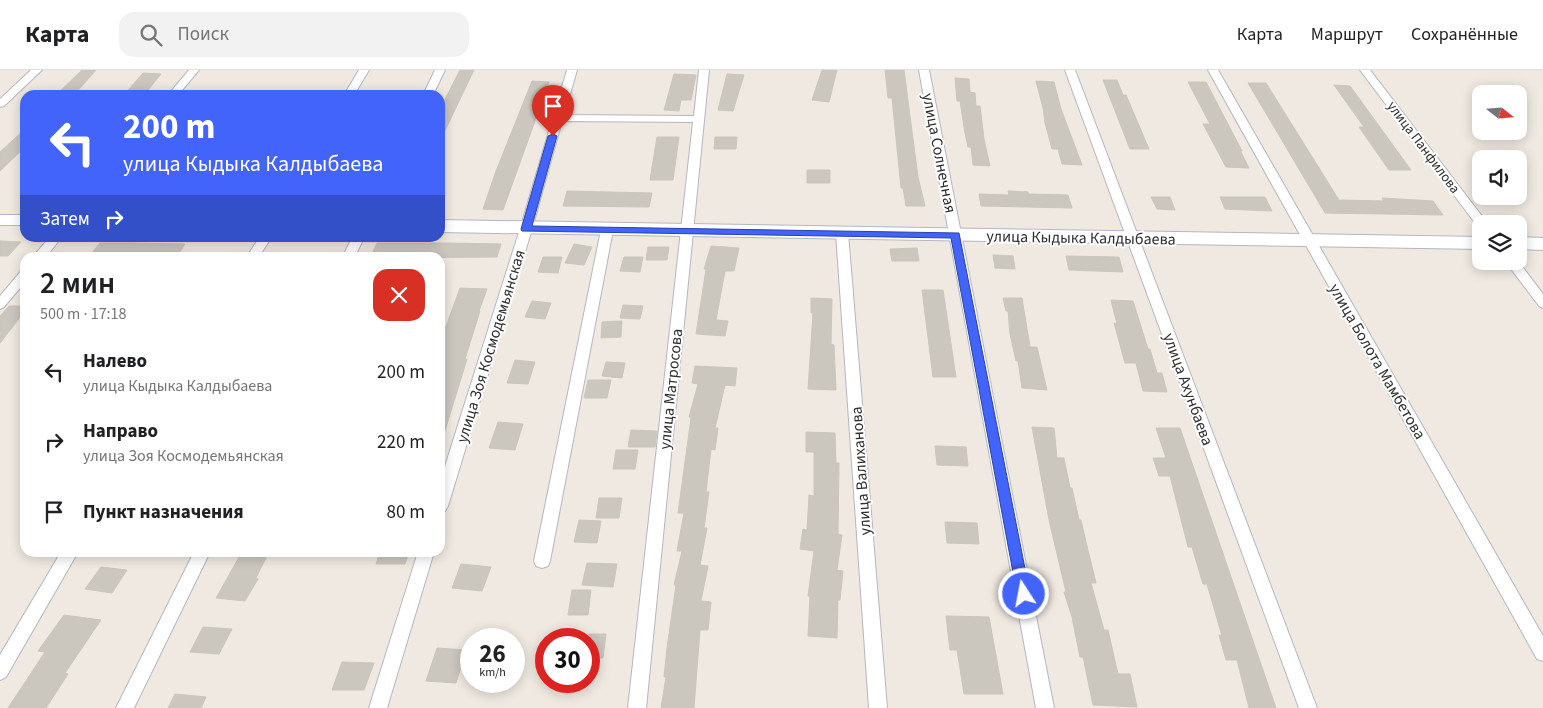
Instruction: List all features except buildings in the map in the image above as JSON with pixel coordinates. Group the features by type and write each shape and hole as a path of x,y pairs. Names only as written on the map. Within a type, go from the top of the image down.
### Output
{"street":[{"path":"0,104 37,70"},
{"path":"177,90 194,70"},
{"path":"352,90 364,70"},
{"path":"430,90 440,70"},
{"name":"улица Зоя Космодемьянская","path":"445,490 526,229 572,70"},
{"name":"улица Матросова","path":"637,708 704,70"},
{"name":"улица Солнечная","path":"924,70 1045,708"},
{"name":"улица Ахунбаева","path":"1070,70 1308,708"},
{"name":"улица Болота Мамбетова","path":"1213,70 1543,653"},
{"name":"улица Панфилова","path":"1365,70 1475,215"},
{"path":"558,118 699,119"},
{"path":"0,220 20,220"},
{"name":"улица Кыдыка Калдыбаева","path":"445,226 526,229 1472,243"},
{"path":"542,561 607,230"},
{"name":"улица Валиханова","path":"842,234 878,708"},
{"path":"43,252 52,242"},
{"path":"1527,244 1543,244"},
{"path":"1518,270 1543,303"},
{"path":"0,304 20,280"},
{"path":"0,671 7,648 67,557"},
{"path":"125,708 200,557"},
{"path":"378,708 424,557"}],"route":[{"path":"553,136 526,229 955,235 1024,594"}]}
